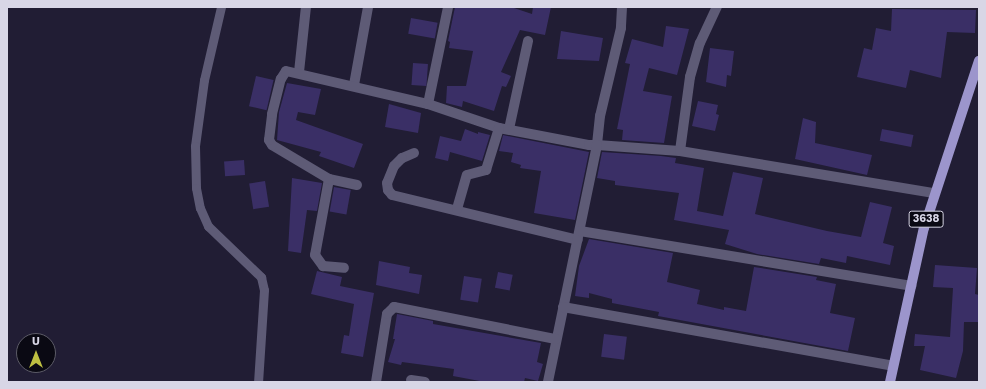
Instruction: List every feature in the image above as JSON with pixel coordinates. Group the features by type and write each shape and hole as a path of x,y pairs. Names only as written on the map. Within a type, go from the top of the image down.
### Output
{"main road":[{"name":"3638","path":"890,382 911,286 934,193 979,61"}],"street":[{"path":"299,72 306,7"},
{"path":"354,85 368,7"},
{"path":"428,104 448,7"},
{"path":"548,382 597,145 600,116 621,28 622,7"},
{"path":"680,151 690,77 700,43 717,7"},
{"path":"457,209 467,175 486,170 504,129 528,41"},
{"path":"357,185 329,179 272,145 269,140 272,114 281,79 286,71 299,72 428,104 504,129 589,145 680,151 934,193"},
{"path":"414,153 402,158 394,166 387,183 388,190 392,195 579,235 911,286"},
{"path":"329,179 315,255 323,266 344,268"},
{"path":"376,382 387,314 394,307 556,339"},
{"path":"563,307 893,366"},
{"path":"411,380 425,382"}],"lane":[{"path":"222,7 203,87 195,146 196,188 200,208 208,226 261,277 264,290 258,382"}],"building":[{"path":"455,7 511,7 532,14 533,7 551,7 545,35 520,30 501,72 511,76 506,87 502,86 494,111 463,101 462,107 446,103 447,86 466,86 473,51 449,48 450,42 448,41"},
{"path":"892,9 976,10 975,33 947,32 941,78 910,70 906,88 857,77 864,48 872,50 876,28 891,31"},
{"path":"411,18 438,23 435,38 408,34"},
{"path":"666,26 689,29 677,75 649,68 643,91 672,96 664,143 622,140 623,130 617,129 630,64 625,63 632,39 663,47"},
{"path":"561,31 603,38 599,61 557,59"},
{"path":"710,48 734,51 731,76 727,75 726,87 706,82"},
{"path":"413,63 428,64 426,86 411,85"},
{"path":"256,76 274,80 267,110 249,106"},
{"path":"287,83 321,89 315,115 298,112 296,120 363,144 354,168 319,156 321,152 277,140 279,112"},
{"path":"698,101 718,105 716,114 719,115 715,131 692,126"},
{"path":"389,104 421,113 418,133 385,127"},
{"path":"803,118 816,122 815,143 872,155 867,175 795,159"},
{"path":"465,129 478,134 478,132 490,135 482,161 450,152 448,161 435,158 440,136 461,141"},
{"path":"882,129 913,135 911,147 880,141"},
{"path":"503,135 589,152 575,220 534,213 541,171 520,168 521,165 511,162 513,153 499,151"},
{"path":"602,152 676,158 675,163 704,168 697,211 723,216 733,172 763,178 755,214 827,231 861,237 870,202 892,207 883,243 894,246 890,265 847,256 846,263 821,258 819,264 757,254 725,244 729,230 674,220 679,193 615,185 615,181 597,178"},
{"path":"244,160 245,175 225,176 224,161"},
{"path":"292,178 322,183 317,211 307,210 301,253 288,251"},
{"path":"265,181 269,207 253,209 249,184"},
{"path":"334,187 351,190 346,215 330,212"},
{"path":"589,239 673,253 667,282 700,290 697,304 724,310 724,307 746,311 754,267 817,277 816,280 836,284 830,313 855,318 848,351 658,316 659,312 612,303 612,299 589,293 589,298 575,296 579,266"},
{"path":"379,261 410,267 409,273 422,275 419,294 376,285"},
{"path":"935,265 977,268 975,294 979,295 979,322 964,322 963,351 956,378 920,370 925,346 914,346 915,334 950,337 953,288 933,287"},
{"path":"317,271 342,277 340,286 374,293 363,357 341,353 344,335 349,336 354,304 311,294"},
{"path":"498,272 513,275 510,291 495,288"},
{"path":"464,276 482,279 478,303 460,300"},
{"path":"397,314 433,321 433,324 541,343 537,362 543,364 538,381 525,378 524,382 485,382 453,376 454,369 402,362 401,365 388,362 395,339 393,339"},
{"path":"604,334 627,337 624,360 601,357"}]}
